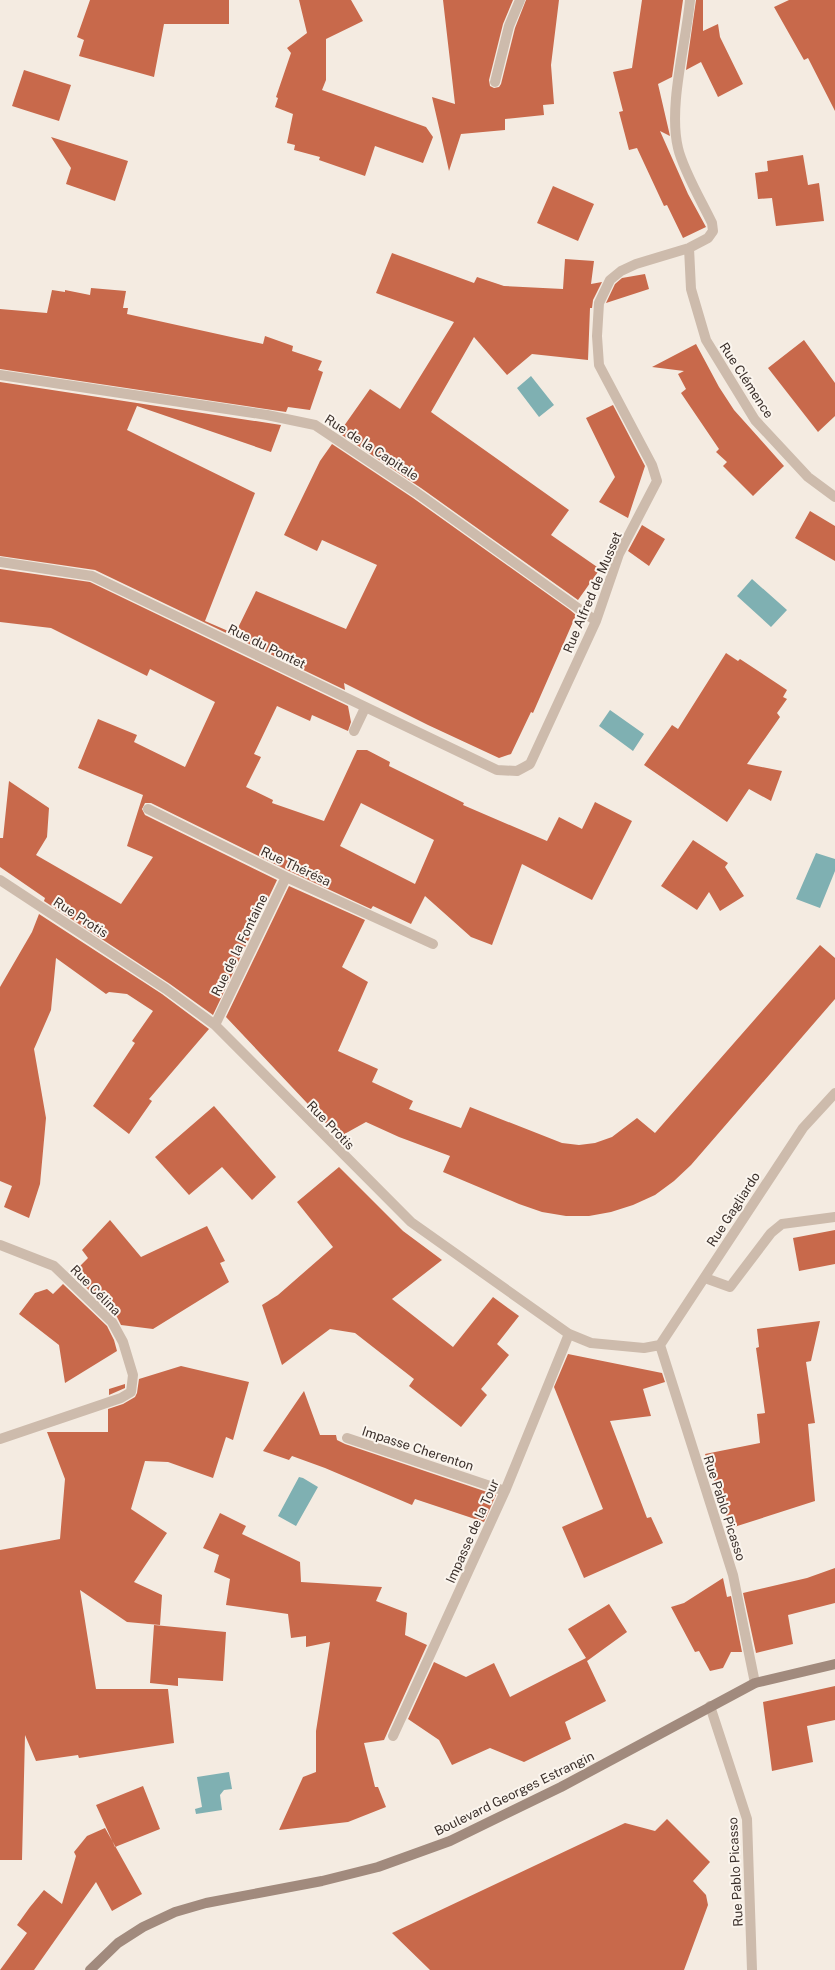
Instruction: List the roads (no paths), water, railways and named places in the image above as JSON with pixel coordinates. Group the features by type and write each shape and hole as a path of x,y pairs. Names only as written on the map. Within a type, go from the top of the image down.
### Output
{"street":[{"path":"495,82 509,26 520,0"},
{"name":"Rue Alfred de Musset","path":"517,771 530,764 596,621 619,554 656,481 652,464 599,365 597,336 598,303 610,280 621,270 689,248 708,238 713,231 712,223 678,149 676,129 677,94 690,0"},
{"name":"Rue Clémence","path":"689,248 691,289 706,340 755,420 808,478 835,497"},
{"name":"Rue de la Capitale","path":"0,375 267,415 315,425 417,492 596,621"},
{"name":"Rue du Pontet","path":"0,562 92,576 497,770 517,771"},
{"path":"354,731 365,708"},
{"name":"Rue Thérésa","path":"148,809 286,877 433,944"},
{"name":"Rue de la Fontaine","path":"215,1025 286,877"},
{"name":"Rue Protis","path":"0,880 166,989 215,1025 411,1222 569,1334 591,1343 644,1348 660,1345"},
{"name":"Rue Gagliardo","path":"660,1345 705,1278 760,1191 803,1128 835,1093"},
{"path":"705,1278 730,1287 771,1233 782,1224 835,1217"},
{"name":"Rue Célina","path":"0,1245 54,1266 112,1322 123,1342 133,1375 131,1392 121,1398 0,1439"},
{"name":"Impasse de la Tour","path":"393,1736 505,1491 569,1334"},
{"name":"Rue Pablo Picasso","path":"660,1345 733,1575 755,1683"},
{"name":"Impasse Cherenton","path":"346,1438 505,1491"},
{"name":"Boulevard Georges Estrangin","path":"90,1970 118,1943 143,1927 175,1912 206,1903 322,1880 371,1868 450,1841 561,1787 755,1683 835,1664"},
{"name":"Rue Pablo Picasso","path":"710,1706 748,1819 752,1970"}],"water":[{"path":"531,376 554,405 539,417 517,388"},
{"path":"752,579 787,610 771,627 737,596"},
{"path":"610,710 644,734 633,751 599,726"},
{"path":"816,853 835,859 835,871 820,908 796,899"},
{"path":"299,1477 318,1487 296,1526 278,1516"},
{"path":"229,1772 232,1789 224,1790 220,1795 222,1810 196,1814 195,1809 202,1807 197,1777"}]}
